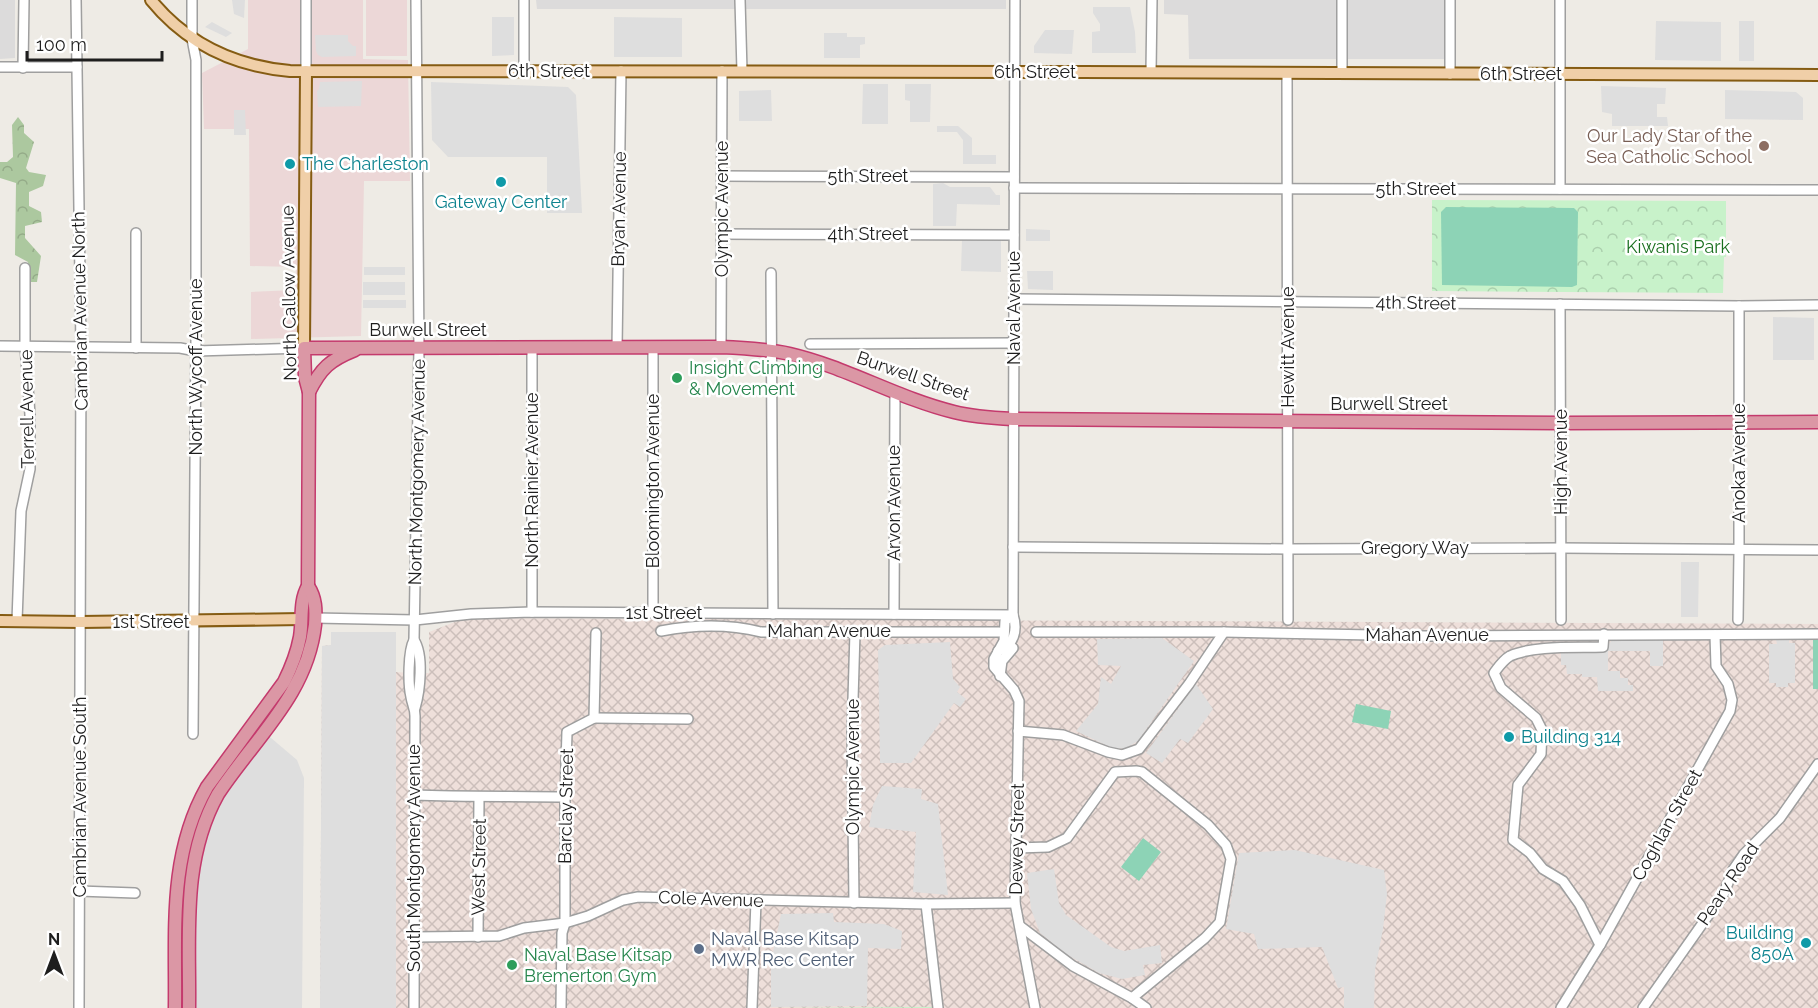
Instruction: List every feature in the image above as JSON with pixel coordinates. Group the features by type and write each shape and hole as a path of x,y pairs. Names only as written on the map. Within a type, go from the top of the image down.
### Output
{"highway":[{"name":"Burwell Street","path":"304,348 721,347 771,350 817,362 954,412 1013,419 1288,422 1818,422"},
{"name":"North Callow Avenue","path":"175,1008 177,884 184,839 193,814 207,787 284,682 300,638 302,596 308,586 309,392 305,377 304,348"},
{"path":"309,392 317,376 327,364 359,348"},
{"name":"North Callow Avenue","path":"189,1008 190,885 197,843 210,807 218,794 296,688 308,660 313,640 315,596 308,586"}],"main road":[{"name":"6th Street","path":"150,0 173,24 192,39 220,54 253,66 281,70 1818,75"},
{"name":"North Callow Avenue","path":"304,348 306,71"},
{"name":"1st Street","path":"0,621 302,619"}],"street":[{"path":"23,68 24,0"},
{"name":"Cambrian Avenue North","path":"76,0 81,348 81,622"},
{"name":"North Wycoff Avenue","path":"192,0 192,39 196,60 193,734"},
{"name":"North Callow Avenue","path":"306,0 306,71"},
{"name":"North Montgomery Avenue","path":"415,620 419,348 416,0"},
{"path":"524,0 524,71"},
{"path":"740,0 742,71"},
{"name":"Naval Avenue","path":"1013,620 1015,0"},
{"path":"1151,72 1152,0"},
{"path":"1342,0 1342,73"},
{"path":"1449,74 1450,0"},
{"path":"1560,0 1560,189"},
{"path":"0,68 77,67"},
{"name":"Bryan Avenue","path":"617,348 621,71"},
{"name":"Olympic Avenue","path":"721,347 722,71"},
{"name":"Hewitt Avenue","path":"1287,73 1288,620"},
{"name":"5th Street","path":"722,176 1014,177"},
{"name":"5th Street","path":"1014,188 1818,190"},
{"path":"136,233 136,348"},
{"name":"4th Street","path":"722,234 1014,235"},
{"name":"Terrell Avenue","path":"17,621 21,511 30,469 30,415 25,345 25,268"},
{"path":"771,273 773,614"},
{"name":"4th Street","path":"1014,299 1818,305"},
{"name":"High Avenue","path":"1560,304 1561,620"},
{"name":"Anoka Avenue","path":"1738,620 1739,306"},
{"path":"810,344 1013,343"},
{"name":"Burwell Street","path":"0,346 180,348 196,351 304,348"},
{"name":"North Rainier Avenue","path":"532,348 532,612"},
{"name":"Bloomington Avenue","path":"652,348 653,614"},
{"name":"Arvon Avenue","path":"894,614 895,392"},
{"name":"Gregory Way","path":"1013,547 1818,550"},
{"name":"1st Street","path":"315,618 415,620 471,614 532,612 894,614 1013,620"},
{"name":"South Montgomery Avenue","path":"414,1008 415,708 410,683 411,646 414,640 415,620"},
{"path":"1000,675 994,667 994,659 1013,620"},
{"path":"1000,675 1002,661 1019,640 1013,620"},
{"name":"Cambrian Avenue South","path":"79,1008 81,622"},
{"name":"Mahan Avenue","path":"661,631 680,627 741,627 760,632 999,632"},
{"name":"Olympic Avenue","path":"854,903 852,733 855,632"},
{"name":"Mahan Avenue","path":"1036,632 1224,632 1425,636 1818,634"},
{"path":"1018,731 1063,735 1122,755 1139,749 1189,684 1224,632"},
{"path":"596,633 594,717 688,720"},
{"path":"1600,945 1580,905 1563,881 1543,869 1530,853 1513,840 1518,784 1540,753 1542,730 1531,713 1501,688 1494,673 1501,663 1512,656 1537,650 1603,647 1604,634"},
{"name":"Coghlan Street","path":"1561,1008 1600,945 1730,711 1732,700 1728,684 1716,666 1715,634"},
{"name":"Dewey Street","path":"1000,675 1014,690 1019,701 1015,903 1035,1008"},
{"name":"Barclay Street","path":"561,1008 562,933 565,923 567,732 594,717"},
{"name":"Peary Road","path":"1643,1008 1724,893 1733,870 1744,854 1780,818 1818,764"},
{"path":"1017,848 1048,847 1067,838 1115,772 1136,771 1142,772 1208,825 1226,845 1231,859 1220,922 1205,938 1132,998"},
{"path":"414,795 478,798 565,797"},
{"name":"West Street","path":"478,798 478,937"},
{"path":"79,891 135,893"},
{"name":"Cole Avenue","path":"414,937 499,936 524,928 565,923 588,916 623,900 638,897 854,903 1015,903"},
{"path":"752,1008 756,901"},
{"path":"926,904 938,1008"},
{"path":"1020,926 1073,966 1146,1008"}],"shaded area":[{"path":"0,0 15,0 15,58 0,59"},
{"path":"232,0 245,0 244,18 234,14"},
{"path":"248,0 363,0 363,59 408,60 410,181 364,181 361,336 251,339 251,292 295,290 296,267 250,266 249,129 204,129 202,73 248,49"},
{"path":"366,0 407,0 407,56 366,56"},
{"path":"536,0 1006,0 1006,9 537,9"},
{"path":"1164,0 1444,0 1444,59 1189,59 1188,15 1164,14"},
{"path":"1093,7 1130,7 1136,53 1092,53 1092,32 1100,31 1100,24 1093,13"},
{"path":"492,17 514,17 514,55 492,56"},
{"path":"614,17 682,18 682,57 614,57"},
{"path":"1656,21 1721,22 1721,61 1655,60"},
{"path":"1739,21 1754,21 1754,61 1739,61"},
{"path":"212,22 232,33 226,37 205,27"},
{"path":"1045,30 1074,30 1072,54 1034,53 1034,46"},
{"path":"824,33 847,33 847,37 865,37 865,44 860,45 860,58 824,58"},
{"path":"315,35 348,35 348,41 356,46 356,56 322,57 318,55"},
{"path":"362,81 361,106 318,107 317,91 320,82"},
{"path":"431,82 568,87 576,95 582,213 547,213 547,157 448,157 432,140"},
{"path":"863,84 888,84 888,124 862,124"},
{"path":"905,84 931,84 930,122 910,122 910,101 905,100"},
{"path":"1601,86 1666,88 1665,104 1657,104 1657,117 1667,117 1668,126 1612,126 1612,114 1602,112"},
{"path":"771,90 772,121 739,121 739,91"},
{"path":"1725,90 1796,92 1803,98 1803,120 1725,119"},
{"path":"234,110 245,110 246,135 234,135"},
{"path":"937,126 958,126 972,138 972,155 996,155 996,164 963,164 963,140 957,132 937,132"},
{"path":"943,183 950,187 990,187 996,195 1000,195 1000,205 957,204 956,226 933,226 933,184"},
{"path":"1026,229 1050,230 1050,241 1026,241"},
{"path":"962,240 1001,240 1001,272 961,271"},
{"path":"364,267 405,267 405,275 364,275"},
{"path":"1027,271 1053,271 1053,290 1028,289"},
{"path":"363,282 405,282 405,295 363,295"},
{"path":"363,300 406,300 406,308 363,308"},
{"path":"1773,317 1814,318 1814,360 1773,360"},
{"path":"1681,562 1699,562 1698,617 1681,617"},
{"path":"465,618 1818,624 1818,1008 320,1008 322,646 331,645 331,632 396,632 396,672 429,673 429,632"},
{"path":"331,632 396,632 396,1008 320,1008 322,646 331,645"},
{"path":"1663,637 1663,666 1650,666 1650,651 1608,651 1608,671 1620,671 1620,678 1628,678 1628,685 1633,685 1633,691 1598,691 1597,677 1567,674 1566,665 1561,665 1561,645 1608,645 1613,639"},
{"path":"1162,638 1194,661 1138,741 1126,748 1114,749 1076,731 1098,704 1101,677 1111,684 1121,666 1098,665 1097,639"},
{"path":"1776,639 1795,643 1795,683 1788,683 1788,687 1776,687 1776,683 1769,683 1769,644 1777,644"},
{"path":"950,642 953,679 960,687 957,692 966,699 960,707 954,703 911,763 880,763 878,650 885,645"},
{"path":"1196,684 1213,709 1188,743 1180,739 1162,763 1146,753"},
{"path":"264,732 297,760 304,778 302,1008 189,1008 190,885 206,819"},
{"path":"882,786 922,789 921,799 938,804 948,895 913,892 916,832 869,827 873,805"},
{"path":"1295,850 1384,870 1387,894 1375,970 1374,1008 1344,1008 1344,987 1338,988 1322,947 1258,949 1254,934 1226,929 1239,853"},
{"path":"1054,869 1059,903 1066,915 1111,947 1124,951 1160,945 1162,963 1143,965 1145,975 1122,979 1099,973 1066,954 1040,933 1031,909 1027,873"},
{"path":"833,913 834,922 884,924 902,931 901,949 868,948 867,1006 771,1007 771,962 781,914"}],"green space":[{"path":"18,117 24,125 24,133 34,142 26,168 29,172 46,175 43,186 29,192 29,206 41,212 42,222 25,226 25,238 41,256 37,282 30,282 28,262 15,255 16,183 0,178 0,162 7,162 13,157 12,125"},
{"name":"Kiwanis Park","path":"1432,200 1726,201 1726,257 1724,257 1723,293 1432,291"},
{"path":"1446,207 1574,208 1578,212 1577,285 1572,287 1442,285 1441,212"},
{"path":"1813,640 1818,640 1818,689 1813,689"},
{"path":"1356,704 1391,711 1388,729 1352,722"},
{"path":"1143,838 1161,852 1139,881 1121,867"},
{"path":"932,1007 932,1008 762,1008"}],"place":[{"name":"Our Lady Star of the Sea Catholic School","path":"1764,146"},
{"name":"The Charleston","path":"290,164"},
{"name":"Gateway Center","path":"501,182"},
{"name":"Insight Climbing & Movement","path":"677,378"},
{"name":"Building 314","path":"1509,737"},
{"name":"Building 850A","path":"1806,943"},
{"name":"Naval Base Kitsap MWR Rec Center","path":"699,949"},
{"name":"Naval Base Kitsap Bremerton Gym","path":"512,965"}]}
